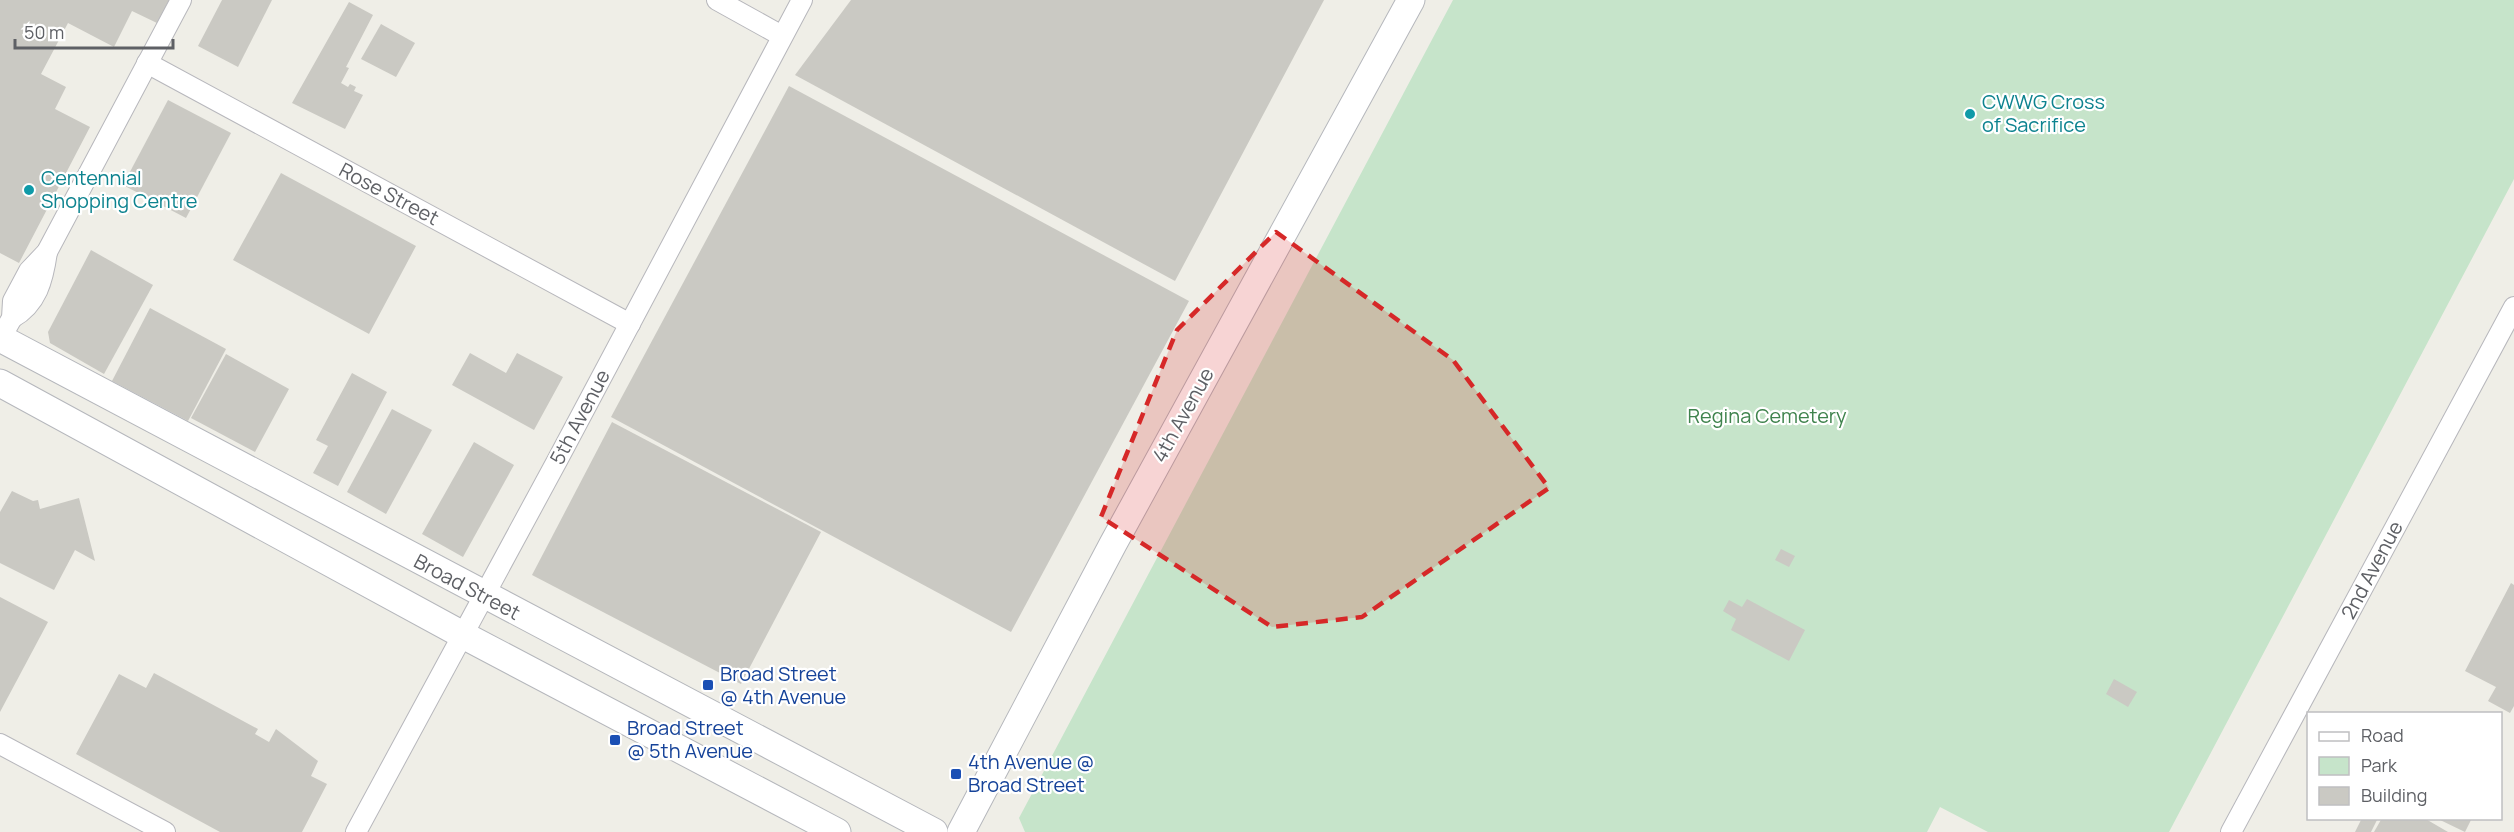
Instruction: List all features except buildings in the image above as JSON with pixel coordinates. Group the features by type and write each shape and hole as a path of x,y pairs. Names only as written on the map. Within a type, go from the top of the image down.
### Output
{"main road":[{"name":"4th Avenue","path":"961,832 1113,544 1406,2"},
{"name":"Broad Street","path":"3,334 482,595 934,832"},
{"path":"0,383 461,634 837,832"}],"street":[{"path":"3,334 27,310 43,278 47,252 181,0"},
{"path":"717,0 782,36"},
{"name":"5th Avenue","path":"356,832 802,0"},
{"name":"Rose Street","path":"147,63 630,324"},
{"name":"2nd Avenue","path":"2231,832 2514,307"},
{"path":"0,744 165,832"}],"highlighted area":[{"path":"1276,232 1453,360 1549,488 1362,617 1272,627 1101,517 1177,330"}],"green space":[{"name":"Regina Cemetery","path":"1453,0 2514,0 2514,179 2169,832 1988,832 1940,807 1927,832 1025,832 1019,818"}],"place":[{"name":"CWWG Cross of Sacrifice","path":"1970,114"},
{"name":"Centennial Shopping Centre","path":"29,190"},
{"name":"Broad Street @ 4th Avenue","path":"708,685"},
{"name":"Broad Street @ 5th Avenue","path":"615,740"},
{"name":"4th Avenue @ Broad Street","path":"956,774"}]}
